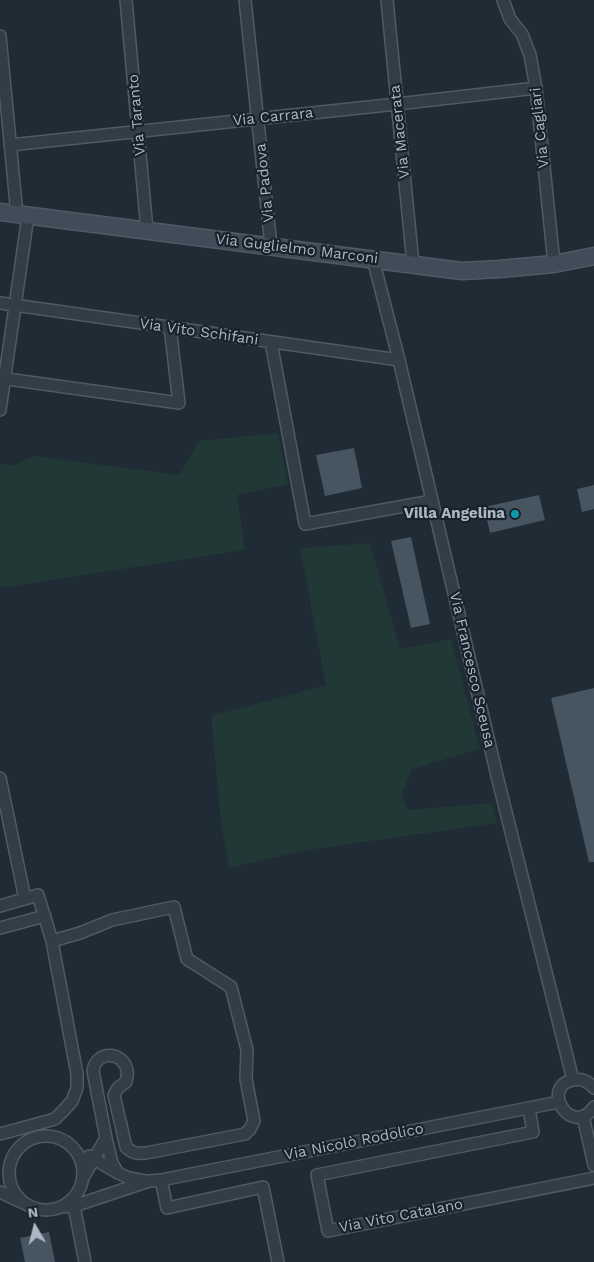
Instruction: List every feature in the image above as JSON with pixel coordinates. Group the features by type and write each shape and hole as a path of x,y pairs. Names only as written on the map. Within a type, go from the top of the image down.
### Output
{"main road":[{"name":"Via Guglielmo Marconi","path":"0,212 462,271 554,264 594,256"}],"street":[{"name":"Via Taranto","path":"126,0 147,230"},
{"name":"Via Padova","path":"246,0 271,246"},
{"name":"Via Macerata","path":"387,0 413,264"},
{"name":"Via Cagliari","path":"503,0 510,19 522,34 530,56 536,88 554,264"},
{"path":"0,36 10,145 23,215 15,305 2,379 0,410"},
{"name":"Via Carrara","path":"10,145 536,88"},
{"name":"Via Francesco Sceusa","path":"373,259 399,360 502,795 573,1080"},
{"name":"Via Vito Schifani","path":"0,303 399,360"},
{"path":"2,379 179,403 170,327"},
{"path":"271,342 305,524 432,501"},
{"path":"0,778 25,899"},
{"path":"0,906 38,895 52,941 77,1074 77,1088 72,1101 37,1137 24,1142 16,1150 10,1161 8,1172 10,1184 15,1194 23,1202"},
{"path":"52,941 80,933 112,920 174,907 187,959 231,986 247,1050 246,1080 254,1121 250,1129 245,1134 146,1153 138,1154 130,1151 126,1146 114,1095 118,1088 126,1082 128,1072 124,1062 116,1056 107,1055 98,1059 94,1064 93,1071 112,1163 118,1173"},
{"path":"0,928 44,916"},
{"path":"594,1088 585,1080 579,1079 567,1082 560,1091 559,1102 561,1108 566,1113 577,1117 588,1114 594,1107"},
{"name":"Via Nicolò Rodolico","path":"60,1207 74,1206 155,1181 559,1102"},
{"name":"Via Vito Catalano","path":"529,1108 533,1132 317,1175 328,1231 594,1178"},
{"path":"584,1116 594,1165"},
{"path":"0,1134 55,1119"},
{"path":"0,1134 60,1138 129,1178 155,1181 167,1208 263,1187 278,1262"},
{"path":"0,1192 34,1208 47,1210 60,1207 71,1200 79,1190 83,1178 106,1138"},
{"path":"67,1142 80,1158 83,1178"},
{"path":"74,1206 85,1262"}],"green space":[{"path":"278,433 288,484 237,495 245,550 0,588 0,464 13,465 34,456 180,475 198,441"},
{"path":"370,543 400,649 451,639 480,749 412,769 402,794 408,810 492,803 497,823 307,850 229,868 221,822 211,716 326,685 300,548"}],"building":[{"path":"354,448 362,488 325,496 316,455"},
{"path":"594,485 594,509 582,512 577,489"},
{"name":"Villa Angelina","path":"539,495 545,520 490,533 484,507"},
{"path":"411,537 430,624 411,628 391,541"},
{"path":"594,688 594,862 589,862 551,698"},
{"path":"49,1232 55,1262 25,1262 20,1238"}],"place":[{"name":"Villa Angelina","path":"515,514"}]}
